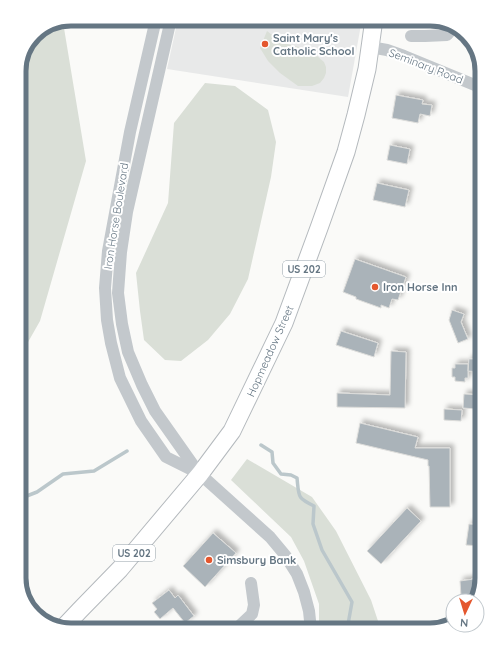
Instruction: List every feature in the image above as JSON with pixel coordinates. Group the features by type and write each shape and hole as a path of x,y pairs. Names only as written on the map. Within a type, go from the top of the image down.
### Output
{"highway":[{"name":"Hopmeadow Street","path":"68,623 120,569 200,474 232,432 284,323 346,152 367,69 373,26"}],"street":[{"name":"Iron Horse Boulevard","path":"154,26 130,132 108,251 105,288 107,320 120,378 141,421 166,457 200,474"},
{"name":"Iron Horse Boulevard","path":"169,26 127,212 121,252 118,293 122,324 128,352 142,385 155,411 200,474"},
{"path":"411,36 447,35 451,31"},
{"name":"Seminary Road","path":"370,47 387,50 404,56 475,85"},
{"path":"200,474 270,537 285,555 297,574 304,592 309,610 310,623"},
{"path":"242,623 252,614 254,605 251,583"}],"shaded area":[{"path":"64,26 86,161 40,321 26,346 26,68 31,51 41,37 56,28"},
{"name":"Saint Mary's Catholic School","path":"176,26 361,26 348,97 167,69"},
{"path":"267,31 287,44 310,50 324,62 326,73 320,83 312,86 298,86 280,73 268,61 260,48"},
{"path":"205,83 235,86 268,110 276,142 271,177 248,279 230,314 208,340 181,361 165,360 144,340 136,273 168,203 174,123"},
{"path":"247,459 312,497 336,531 371,600 379,623 319,623 319,604 304,561 291,537 231,480"}],"building":[{"path":"396,95 423,100 422,104 432,105 430,116 420,114 418,123 392,118"},
{"path":"390,145 410,149 407,164 387,160"},
{"path":"377,183 409,190 405,207 373,200"},
{"path":"355,259 406,277 398,300 392,299 389,308 381,305 381,308 356,299 356,297 343,292"},
{"path":"452,310 464,314 461,322 468,339 458,343 449,320"},
{"path":"341,331 378,343 374,357 336,345"},
{"path":"391,351 406,352 405,408 337,407 337,393 390,395"},
{"path":"469,359 475,359 475,372 468,371"},
{"path":"455,364 468,364 468,378 465,378 465,382 455,381 455,377 452,377 452,368 455,368"},
{"path":"464,394 475,395 475,409 463,408"},
{"path":"444,409 462,410 461,421 444,420"},
{"path":"360,423 418,437 415,448 450,448 450,507 430,507 428,460 356,443"},
{"path":"407,508 421,521 381,564 367,551"},
{"path":"469,524 475,524 475,546 466,545"},
{"name":"Simsbury Bank","path":"213,533 236,553 205,587 183,566"},
{"path":"474,579 473,593 461,593 460,581"},
{"path":"169,590 175,598 178,595 194,616 185,623 173,608 160,619 154,612 157,609 152,603"}],"waterway":[{"path":"261,445 272,452 273,463 281,474 291,475 297,478 300,496 304,501 314,506 313,524 322,550 352,602 348,623"},
{"path":"26,496 37,492 63,474 94,471 127,451"}],"place":[{"name":"Saint Mary's Catholic School","path":"265,44"},
{"name":"Iron Horse Inn","path":"375,287"},
{"name":"Simsbury Bank","path":"209,560"}]}
